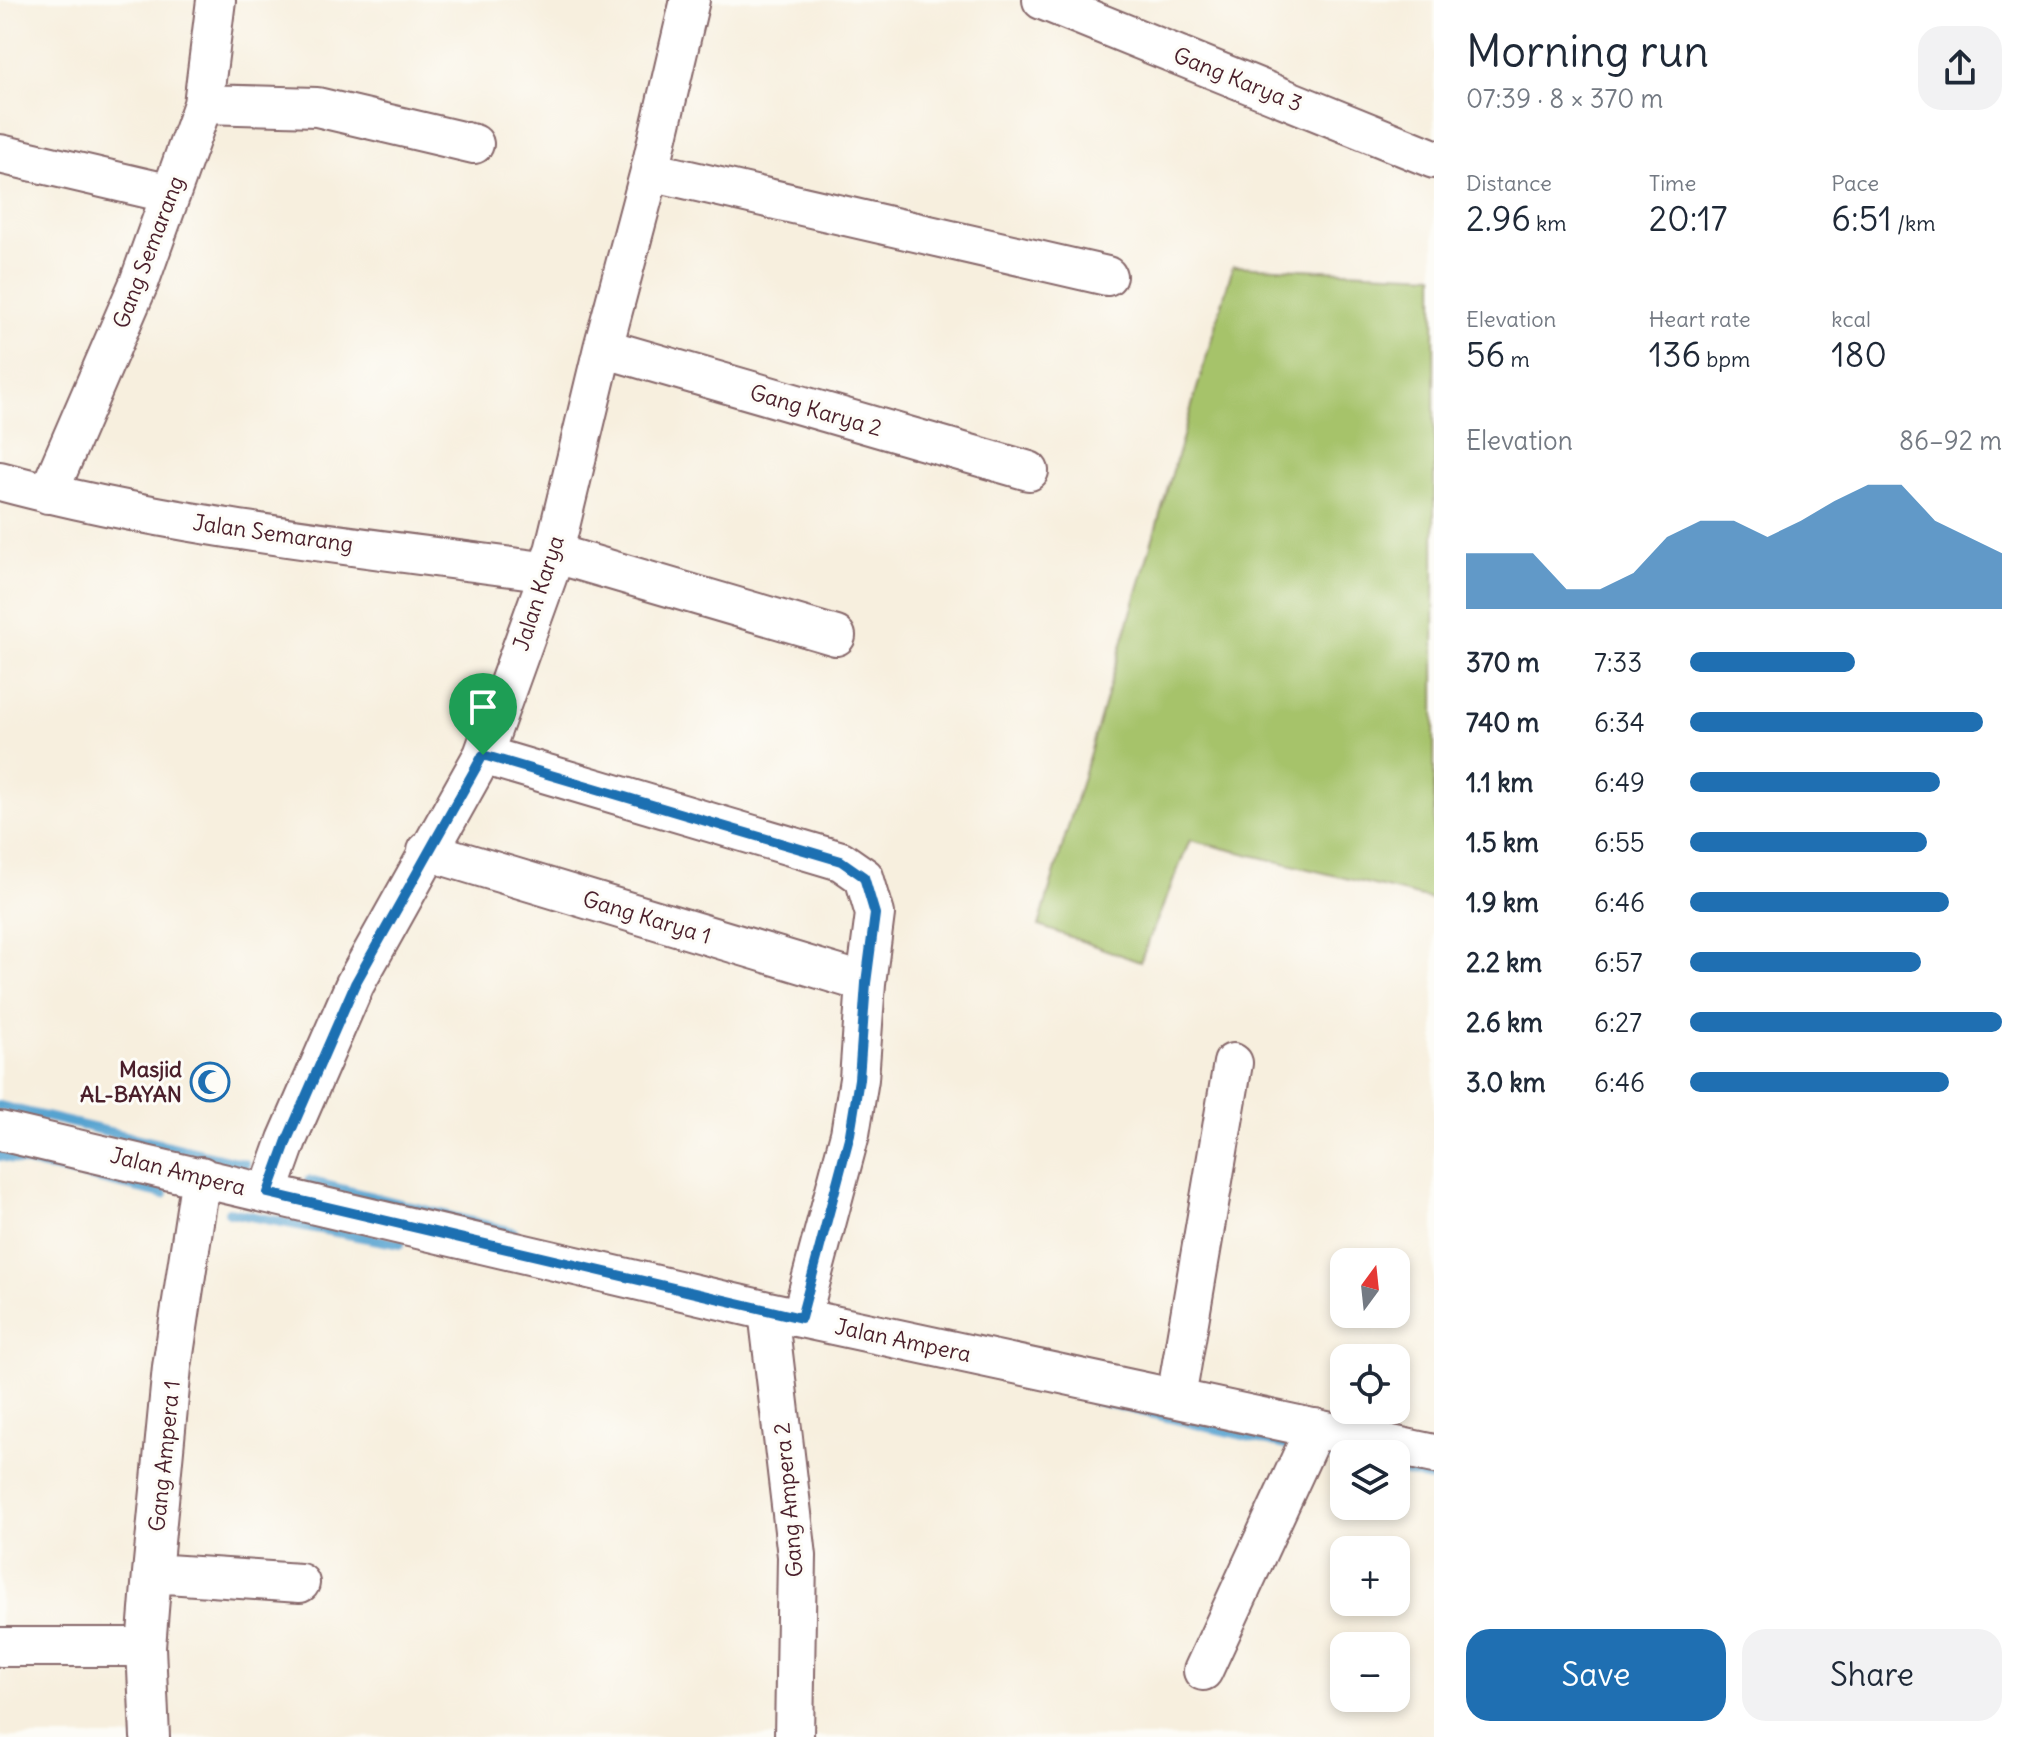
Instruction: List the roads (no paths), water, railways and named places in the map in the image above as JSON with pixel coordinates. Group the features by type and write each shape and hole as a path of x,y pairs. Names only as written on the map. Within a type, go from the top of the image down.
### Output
{"street":[{"name":"Gang Semarang","path":"48,494 139,283 203,104 216,0"},
{"name":"Jalan Karya","path":"268,1193 287,1140 355,984 483,755 551,562 690,0"},
{"name":"Gang Karya 3","path":"1042,0 1434,159"},
{"path":"203,104 317,107 474,144"},
{"path":"0,154 171,194"},
{"path":"650,171 1107,276"},
{"name":"Gang Karya 2","path":"603,348 1029,471"},
{"name":"Jalan Semarang","path":"0,481 48,494 216,526 551,562 836,636"},
{"path":"483,755 841,861 864,877 875,914 859,1079 850,1134 785,1314"},
{"name":"Gang Karya 1","path":"427,851 866,983"},
{"path":"1176,1398 1233,1063"},
{"name":"Jalan Ampera","path":"0,1131 785,1314 1434,1454"},
{"name":"Gang Ampera 1","path":"150,1737 146,1647 152,1573 172,1367 201,1176"},
{"name":"Gang Ampera 2","path":"785,1314 797,1556 794,1737"},
{"path":"1203,1671 1315,1428"},
{"path":"152,1573 300,1583"},
{"path":"0,1647 146,1647"}],"waterway":[{"path":"0,1106 245,1164"},
{"path":"0,1156 164,1194"},
{"path":"309,1181 513,1232"},
{"path":"229,1212 400,1244"},
{"path":"1093,1400 1293,1447"},
{"path":"1326,1455 1330,1456"},
{"path":"1410,1473 1434,1478"}],"place":[{"name":"Masjid AL-BAYAN","path":"210,1082"}]}
